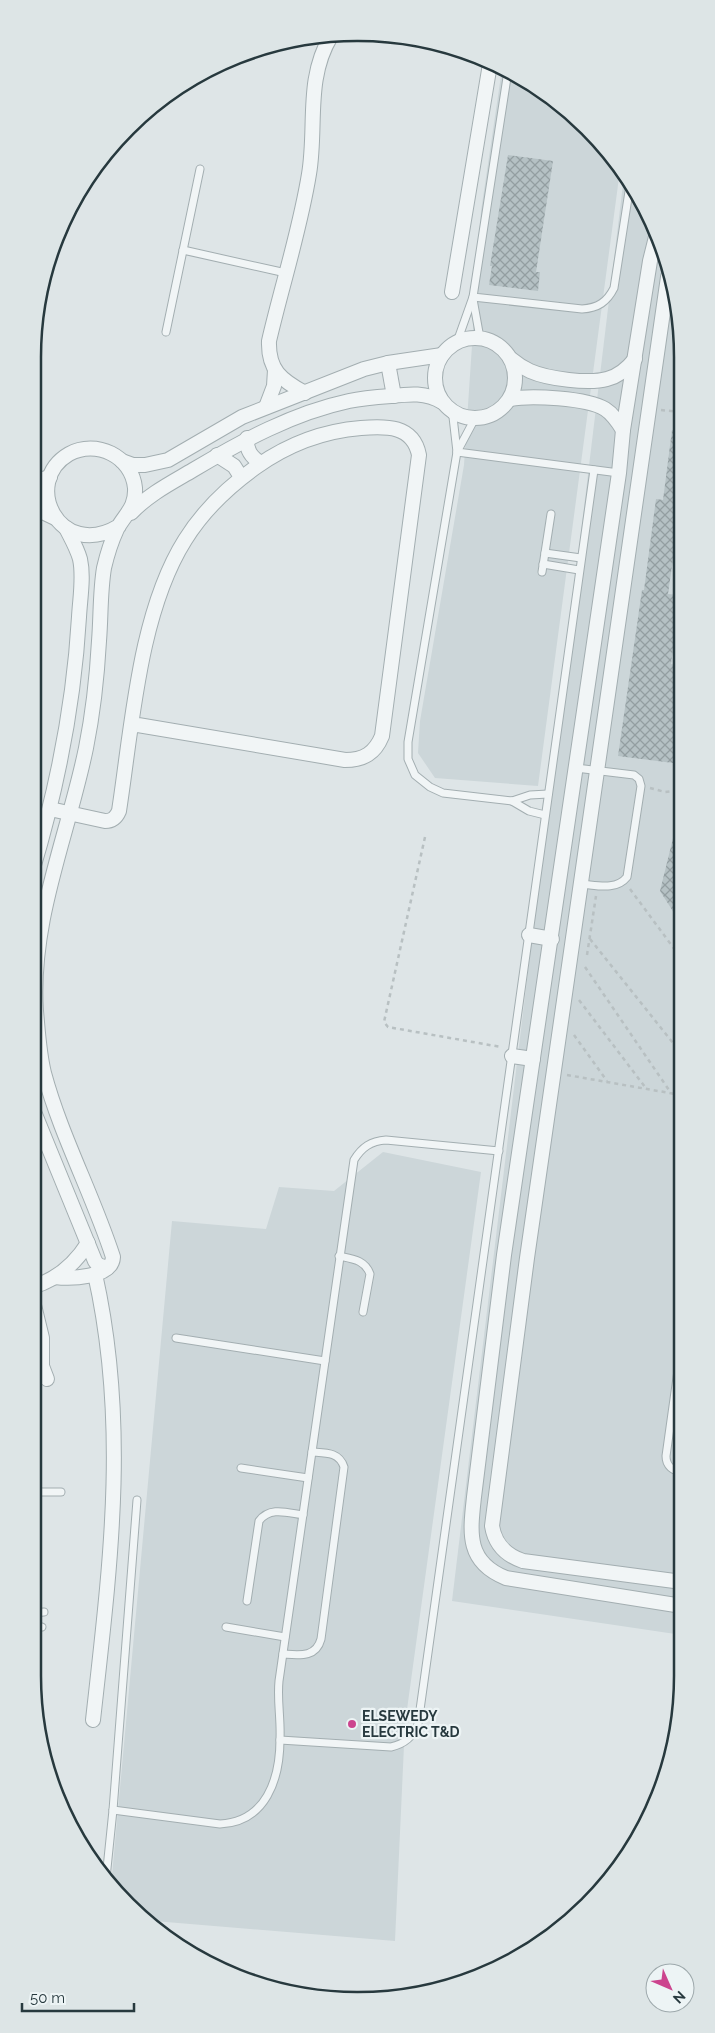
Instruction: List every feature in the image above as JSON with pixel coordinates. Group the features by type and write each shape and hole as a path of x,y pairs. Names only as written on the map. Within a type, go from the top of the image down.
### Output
{"street":[{"path":"306,393 283,379 275,370 270,360 269,340 310,169 314,82 321,57 328,43"},
{"path":"452,292 489,70"},
{"path":"654,247 622,430 619,473 504,1255 471,1525 472,1544 476,1554 488,1569 506,1578 674,1605"},
{"path":"666,289 527,1258 492,1526 502,1549 508,1555 523,1561 674,1581"},
{"path":"445,404 437,391 435,378 437,366 442,356 457,342 467,338 480,338 492,341 503,348 511,359 519,365 537,374 589,381 615,376 630,365 635,358"},
{"path":"122,461 133,465 145,465 168,460 242,417 364,369 388,363 442,356"},
{"path":"41,511 55,518 66,528 79,534 93,536 107,533 152,494 247,438 317,410 348,401 427,394 461,416 477,418 496,413 510,399 516,379 511,359"},
{"path":"388,363 394,396"},
{"path":"266,407 272,394 275,370"},
{"path":"342,379 342,389 348,401"},
{"path":"510,399 546,397 596,405 612,415 622,430"},
{"path":"50,809 105,821 114,819 117,816 132,724 149,630 157,604 174,558 202,516 226,490 241,477 278,453 305,441 352,428 372,427 406,432 415,442 419,455 383,726 378,745 364,757 355,760 345,760 132,724"},
{"path":"247,438 248,450 261,464"},
{"path":"41,930 46,902 86,749 94,700 106,557 134,501 135,487 131,473 122,461 110,452 96,448 81,449 68,455 57,465 50,477 47,491 49,505 55,518"},
{"path":"217,456 234,466 241,477"},
{"path":"41,480 50,477"},
{"path":"41,840 50,809 68,721 78,636 81,569 76,548 66,528"},
{"path":"591,662 613,664"},
{"path":"529,935 552,938"},
{"path":"512,1053 533,1059"},
{"path":"41,1068 100,1217 113,1257 110,1265 101,1271 82,1277 55,1277"},
{"path":"41,1129 101,1271 112,1377 114,1477 110,1570 93,1720"},
{"path":"41,1283 55,1277 77,1259 88,1243"},
{"path":"504,1255 527,1258"},
{"path":"41,1348 42,1366 47,1380"},
{"path":"643,1601 646,1577"}],"lane":[{"path":"457,342 473,297 507,79"},
{"path":"166,332 200,169"},
{"path":"473,297 582,309 600,305 611,295 614,288 628,195"},
{"path":"184,250 286,273"},
{"path":"473,297 480,338"},
{"path":"445,404 452,417 457,452 408,742 410,767 422,782 442,793 512,801 530,795 548,794"},
{"path":"457,452 477,418"},
{"path":"457,452 619,473"},
{"path":"280,1740 391,1747 400,1745 408,1740 415,1733 418,1724 594,470"},
{"path":"542,572 551,514"},
{"path":"545,553 581,558"},
{"path":"543,564 580,570"},
{"path":"576,768 634,775 639,779 642,786 629,871 624,881 614,886 581,884"},
{"path":"512,801 528,811 546,815"},
{"path":"113,1810 220,1824 233,1824 257,1809 269,1795 277,1770 280,1740 278,1703 282,1654 352,1168 358,1153 364,1147 371,1143 386,1140 498,1151"},
{"path":"339,1256 359,1260 370,1274 363,1312"},
{"path":"176,1338 325,1361"},
{"path":"674,1399 666,1461 674,1470"},
{"path":"282,1654 310,1654 318,1647 321,1639 344,1467 337,1456 312,1452"},
{"path":"241,1468 308,1478"},
{"path":"41,1492 61,1492"},
{"path":"107,1868 137,1500"},
{"path":"247,1601 259,1521 271,1512 303,1515"},
{"path":"226,1627 285,1637"}],"path":[{"path":"642,786 665,792 674,791"},
{"path":"425,837 384,1022 388,1027 512,1053"},
{"path":"624,881 674,949"},
{"path":"589,939 674,1044"},
{"path":"585,967 671,1093"},
{"path":"579,1000 646,1088"},
{"path":"574,1034 608,1082"},
{"path":"554,1072 674,1094"}],"shaded area":[{"path":"501,76 533,95 566,120 595,149 619,180 538,786 435,778 418,753 420,721 464,465 481,211"},
{"path":"623,186 650,236 663,276 671,316 674,358 674,1634 452,1601"},
{"path":"383,1152 481,1172 405,1724 395,1941 159,1921 134,1899 112,1874 172,1221 266,1229 279,1187 334,1191"}],"building":[{"path":"508,155 553,161 536,272 540,272 538,291 489,285 492,266 490,266"},
{"path":"672,430 674,430 674,552 668,594 674,594 674,641 671,664 674,665 674,763 618,756 656,499 663,500"},
{"path":"674,834 674,913 660,891"}],"place":[{"name":"ELSEWEDY ELECTRIC T&D","path":"352,1724"}]}
